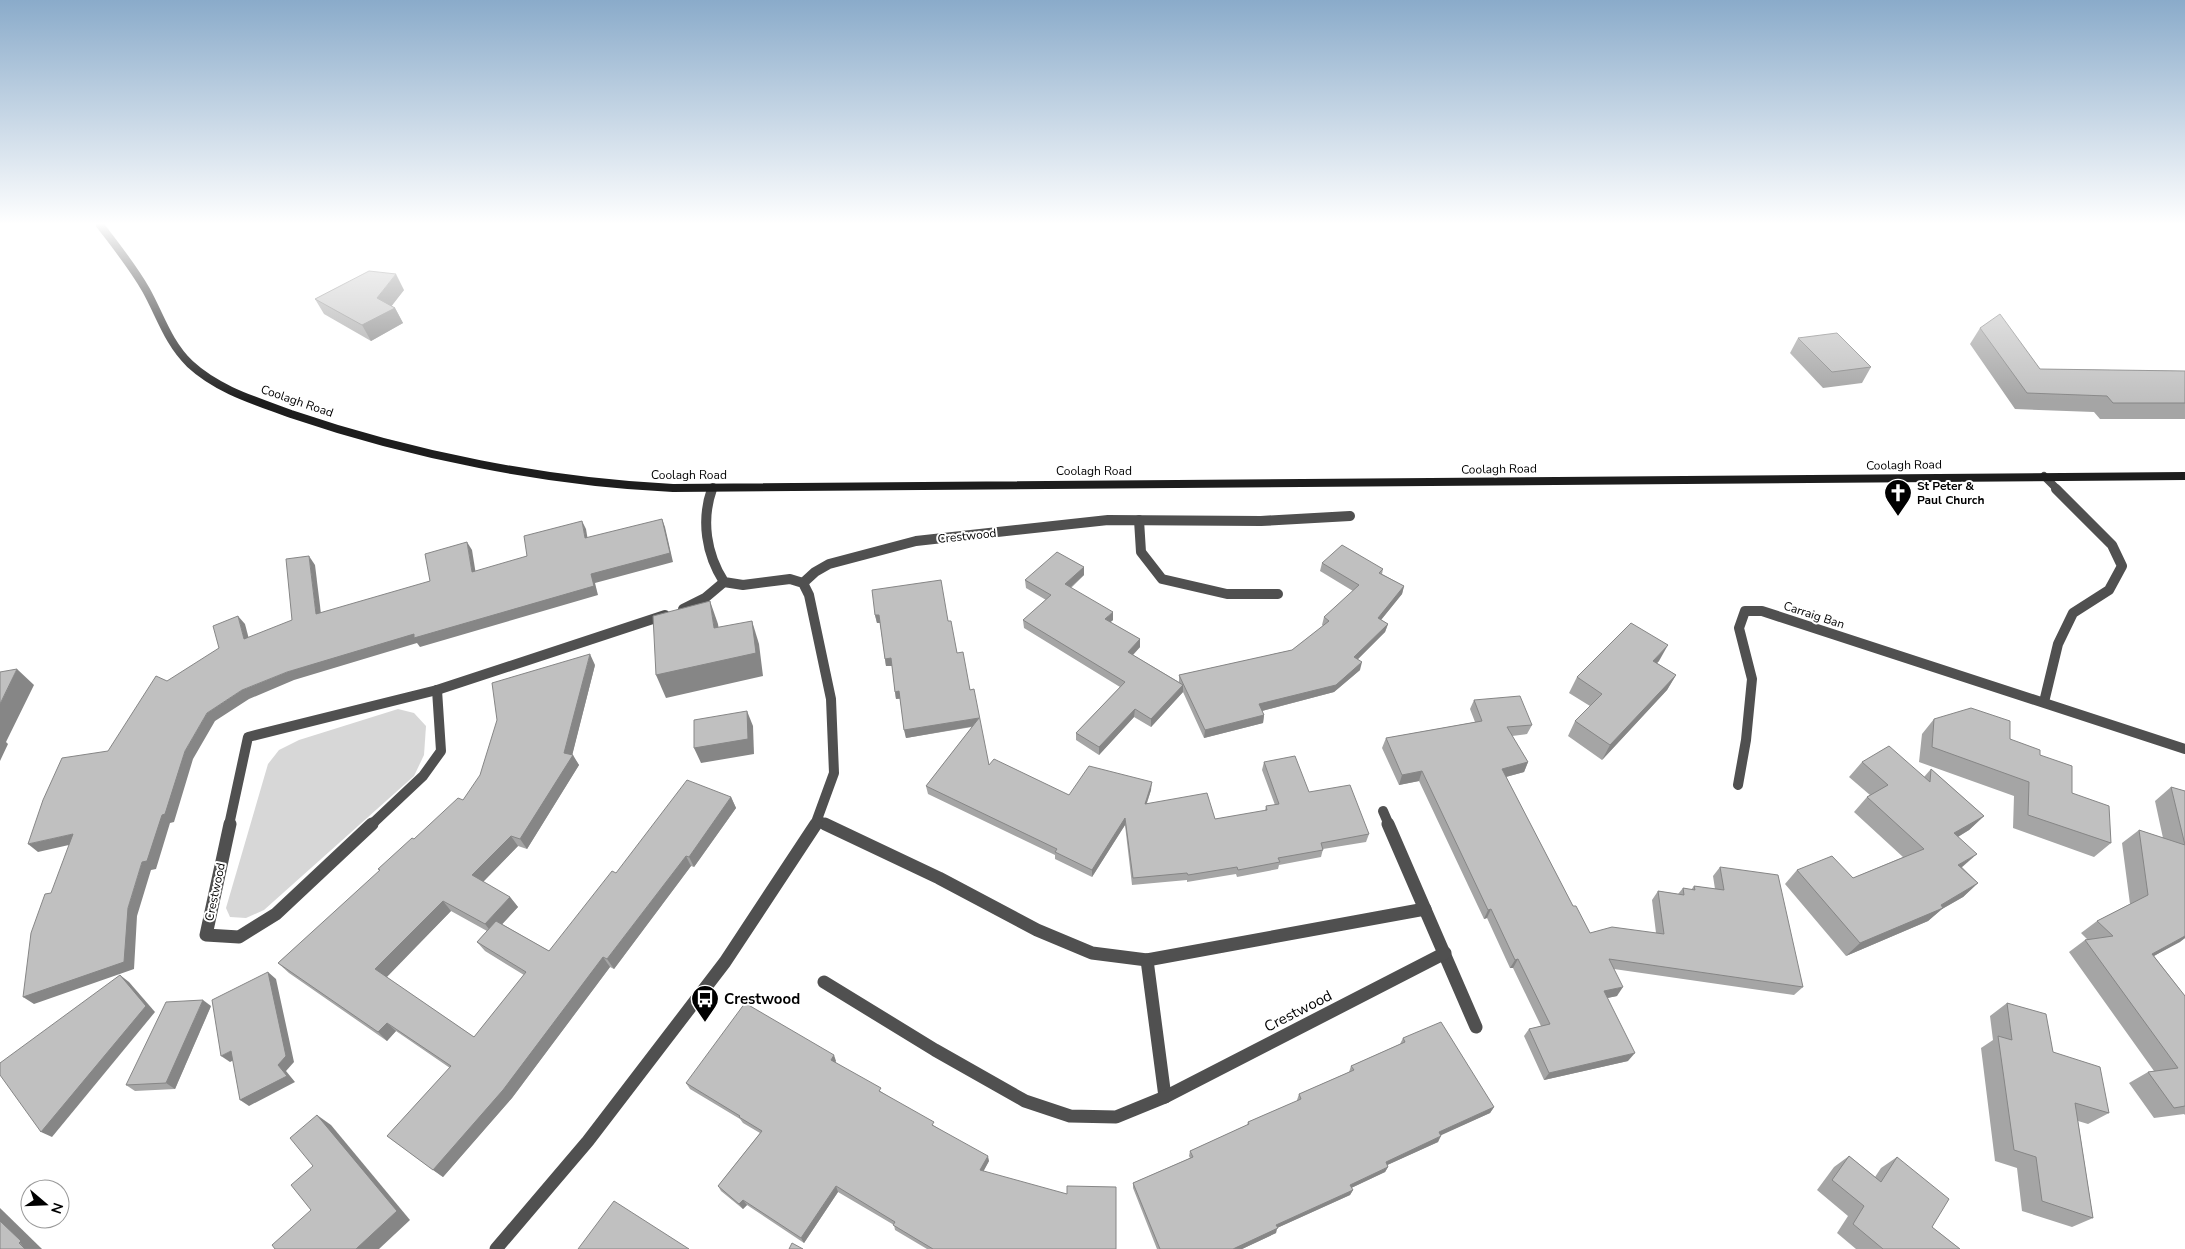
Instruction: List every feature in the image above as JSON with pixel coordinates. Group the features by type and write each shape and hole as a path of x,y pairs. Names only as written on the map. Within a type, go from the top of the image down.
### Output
{"street":[{"name":"Coolagh Road","path":"141,283 168,338 190,364 218,385 304,418 366,436 548,477 595,483 673,488 2185,476"},
{"path":"2044,476 2112,545 2122,566 2109,590 2074,613 2058,644 2044,702"},
{"path":"496,1249 588,1141 725,962 818,820 834,773 831,699 809,595 803,583 790,579 744,586 724,582 716,570 708,537 706,507 713,487"},
{"name":"Crestwood","path":"803,583 815,572 829,564 916,541 1108,520 1261,521 1350,516"},
{"path":"1139,520 1141,552 1162,579 1227,594 1278,594"},
{"name":"Crestwood","path":"437,690 441,750 423,776 276,914 238,937 206,935 248,737 437,690 695,605 711,595 724,582"},
{"name":"Carraig Ban","path":"1738,785 1746,740 1752,679 1739,628 1745,611 1762,611 2185,749"},
{"path":"1383,811 1476,1027"},
{"path":"818,820 842,834 940,878 1038,930 1092,953 1147,960 1425,909"},
{"name":"Crestwood","path":"824,982 935,1050 1025,1101 1070,1116 1116,1117 1165,1097 1445,954"},
{"path":"1147,960 1158,1032 1165,1097"}],"shaded area":[{"path":"398,709 414,713 426,726 424,755 414,776 264,910 246,918 230,917 226,908 268,764 279,750 299,740"}],"building":[{"path":"345,283 389,283 377,298 395,308 362,325 315,299"},
{"path":"2000,314 2040,369 2185,371 2185,403 2113,403 2107,396 2027,393 1980,328"},
{"path":"1837,333 1871,367 1832,372 1798,338"},
{"path":"662,519 670,553 591,574 594,586 414,638 414,634 287,672 242,690 207,713 185,751 165,814 162,815 147,861 142,862 128,908 124,962 23,997 31,933 45,894 51,893 73,834 28,844 43,800 62,758 108,751 156,676 167,681 219,648 213,626 238,616 244,639 292,620 286,559 309,556 316,614 430,581 425,554 467,542 472,572 527,556 524,536 582,521 585,538"},
{"path":"1342,545 1383,569 1379,573 1404,586 1378,618 1388,624 1354,657 1362,662 1336,685 1259,704 1264,715 1205,730 1179,675 1292,650 1329,621 1324,617 1359,585 1322,563"},
{"path":"1057,552 1084,567 1065,584 1113,612 1105,619 1140,639 1128,652 1183,685 1151,719 1135,709 1099,747 1076,733 1125,682 1023,620 1051,595 1025,580"},
{"path":"941,580 948,621 951,621 957,653 963,652 970,690 974,689 989,765 994,759 1069,795 1089,766 1152,782 1145,804 1207,793 1215,819 1267,810 1266,806 1279,804 1264,762 1295,756 1309,792 1350,785 1369,834 1321,843 1323,850 1278,858 1280,862 1238,870 1237,867 1188,875 1187,873 1133,878 1125,818 1092,870 1055,852 1057,849 926,786 979,718 904,730 899,691 895,692 891,658 885,659 879,615 875,615 872,590"},
{"path":"710,601 714,628 752,621 756,653 656,675 653,616"},
{"path":"1631,623 1668,645 1653,661 1676,675 1610,745 1575,721 1602,694 1577,677"},
{"path":"590,654 564,753 573,755 520,839 511,836 472,875 510,897 485,924 443,901 375,969 474,1037 526,972 477,942 496,921 549,951 612,871 616,873 687,780 731,797 689,857 686,856 607,959 603,957 503,1090 433,1170 387,1136 451,1066 387,1023 378,1032 278,963 380,870 378,869 412,838 414,839 458,798 463,800 480,775 497,720 492,683"},
{"path":"17,669 0,704 0,672"},
{"path":"1520,696 1532,725 1507,727 1528,762 1502,769 1573,906 1576,906 1590,933 1612,927 1664,934 1658,891 1684,895 1683,888 1695,890 1694,886 1724,890 1720,867 1778,875 1803,987 1609,959 1623,987 1604,991 1635,1053 1549,1073 1529,1029 1550,1024 1518,959 1515,960 1491,909 1488,910 1422,771 1402,775 1386,738 1482,721 1474,700"},
{"path":"1971,708 2010,721 2010,739 2040,750 2040,755 2072,766 2072,793 2109,806 2111,843 2028,815 2029,782 1932,747 1934,719"},
{"path":"747,711 748,739 694,748 694,720"},
{"path":"1889,746 1930,782 1931,769 1984,816 1954,833 1977,854 1958,865 1978,883 1941,905 1943,908 1860,943 1797,870 1832,856 1853,878 1924,849 1867,797 1888,785 1862,762"},
{"path":"2171,787 2185,791 2185,845"},
{"path":"2139,830 2185,845 2185,936 2152,954 2185,996 2185,1106 2174,1108 2148,1072 2178,1068 2085,940 2113,936 2097,921 2148,895"},
{"path":"268,972 286,1056 278,1065 287,1076 240,1100 231,1051 221,1056 212,1000"},
{"path":"120,975 146,1006 41,1132 0,1075 0,1063"},
{"path":"203,1000 166,1083 126,1085 166,1002"},
{"path":"745,1003 834,1055 831,1060 881,1088 879,1091 934,1122 932,1125 988,1156 980,1170 1067,1194 1067,1186 1116,1187 1116,1249 933,1249 893,1225 895,1222 836,1186 801,1238 743,1200 739,1204 718,1186 762,1131 686,1083"},
{"path":"2007,1003 2046,1014 2053,1052 2100,1067 2109,1113 2075,1103 2093,1218 2042,1201 2036,1157 2014,1150 1998,1036 2012,1040"},
{"path":"1441,1022 1494,1107 1439,1132 1441,1136 1386,1162 1388,1167 1350,1185 1353,1190 1276,1225 1278,1228 1233,1249 1160,1249 1133,1183 1193,1157 1190,1151 1249,1124 1248,1122 1301,1099 1299,1094 1354,1070 1351,1066 1405,1042 1403,1038"},
{"path":"317,1115 397,1211 356,1249 275,1249 272,1245 311,1210 291,1185 313,1166 290,1138"},
{"path":"1849,1156 1881,1182 1897,1157 1949,1199 1932,1227 1960,1249 1883,1249 1853,1224 1864,1206 1832,1180"},
{"path":"614,1201 689,1249 578,1249"},
{"path":"0,1221 21,1241 19,1243 25,1249 0,1249"},
{"path":"792,1243 803,1249 789,1249"}],"place":[{"name":"St Peter & Paul Church","path":"1898,517"},
{"name":"Crestwood","path":"705,1023"}]}
